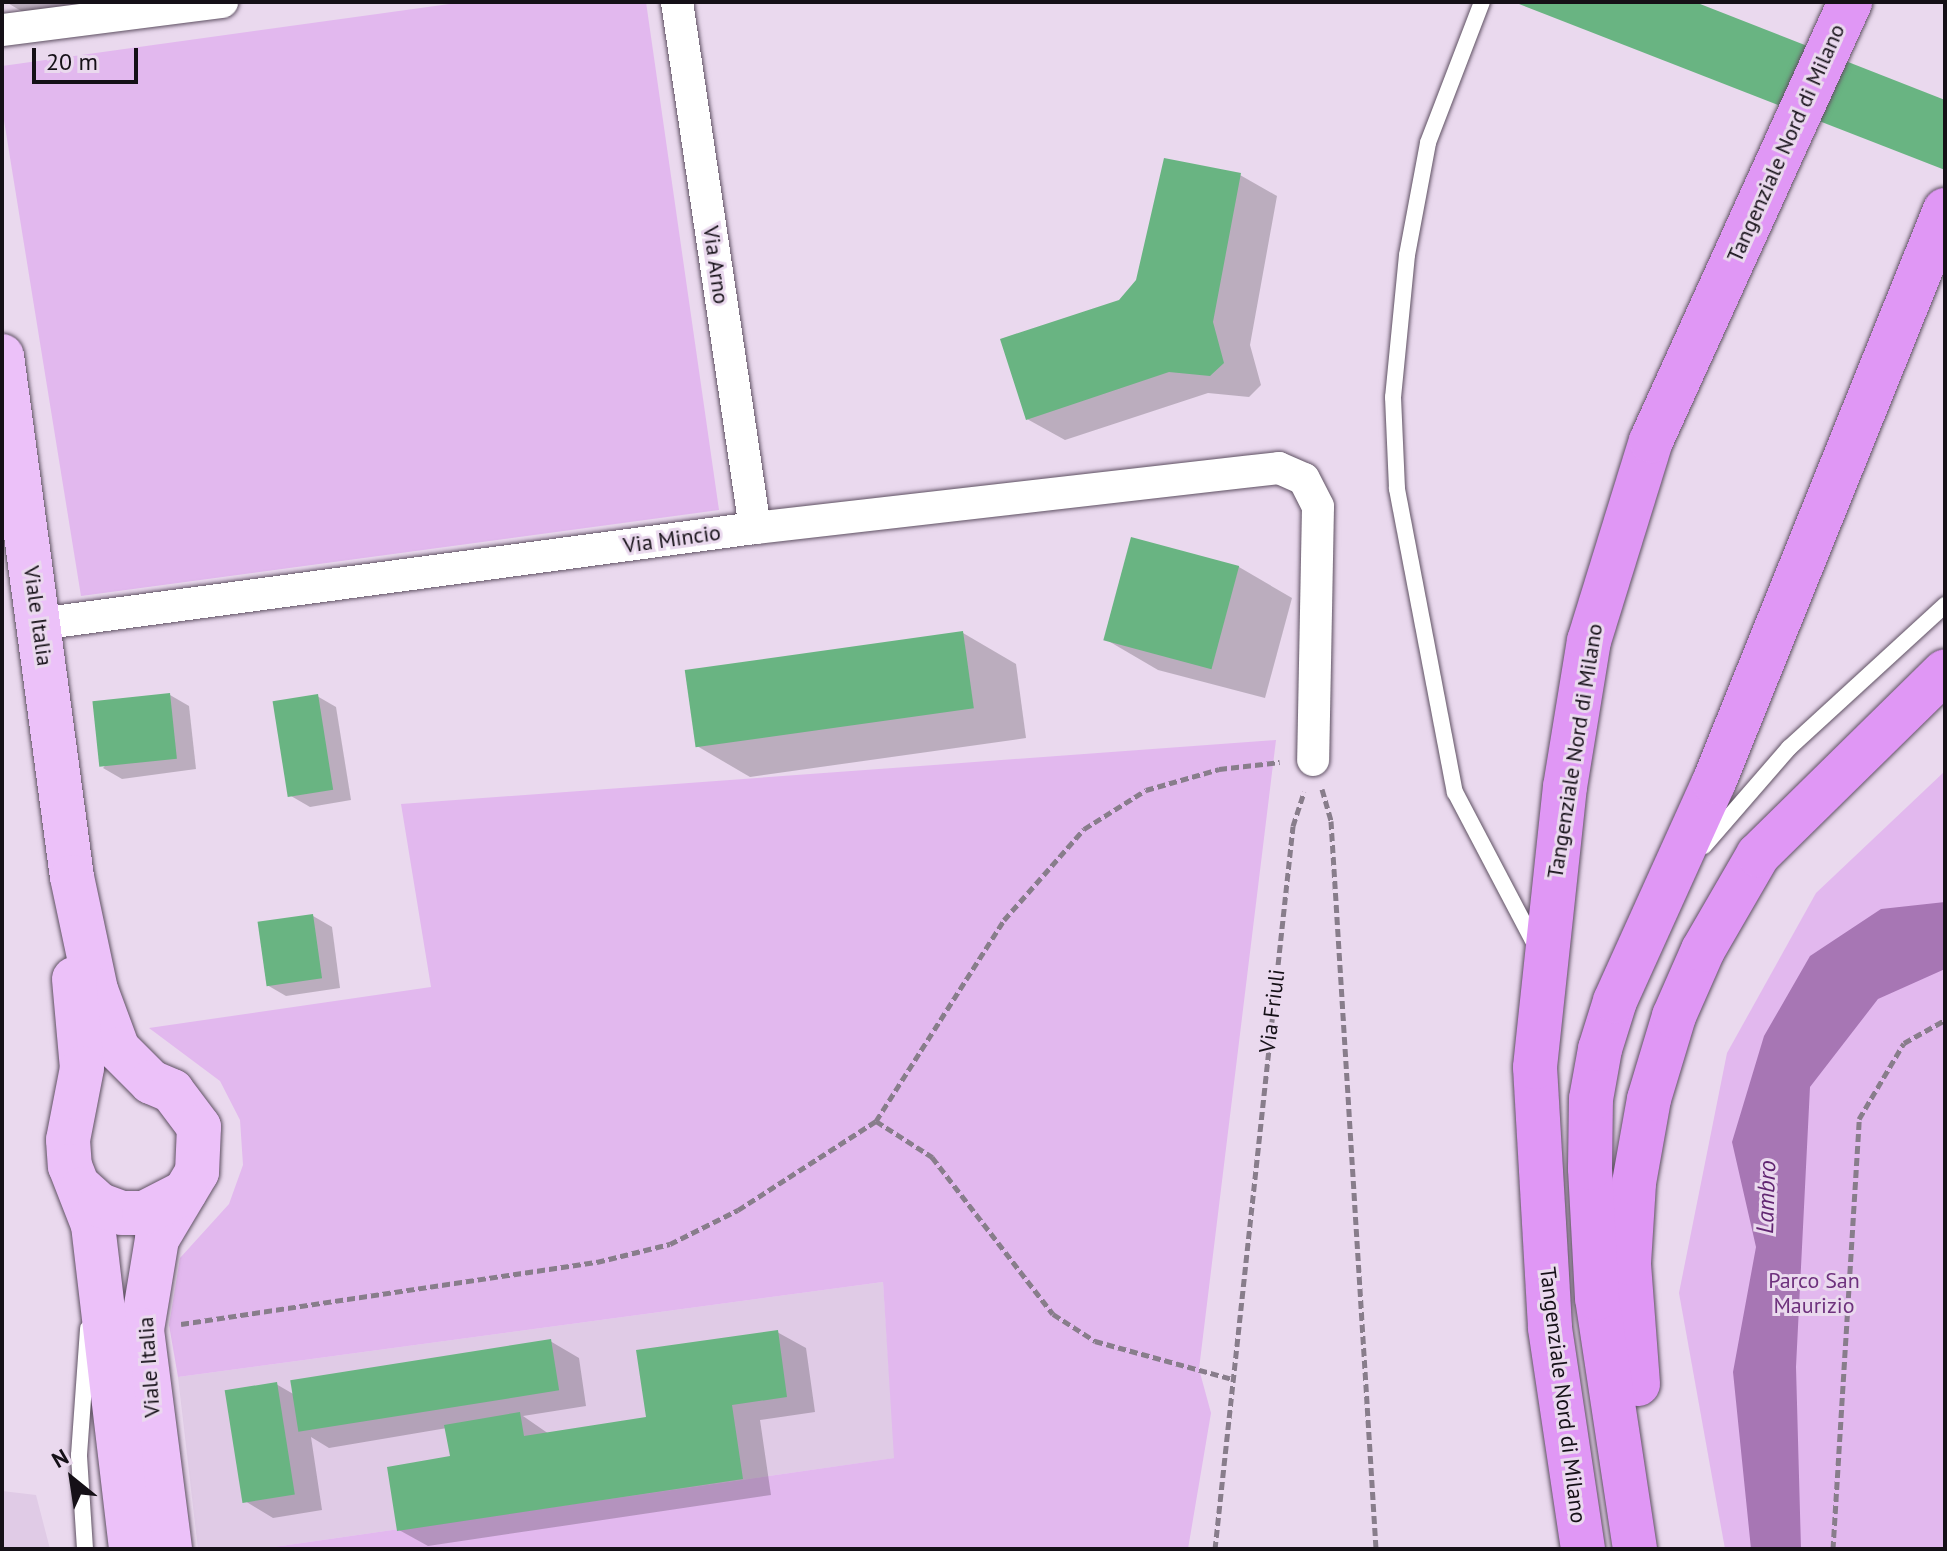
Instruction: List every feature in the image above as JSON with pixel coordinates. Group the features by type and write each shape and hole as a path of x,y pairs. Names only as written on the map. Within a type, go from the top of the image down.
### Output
{"highway":[{"name":"Tangenziale Nord di Milano","path":"1583,1549 1549,1311 1535,1067 1544,962 1589,641 1613,551 1675,382 1800,121 1850,2"},
{"name":"Tangenziale Nord di Milano","path":"1635,1549 1597,1298 1591,1099 1611,1013 1653,910 1714,782 1945,210"},
{"path":"1645,1549 1648,1456 1632,1346 1629,1263 1641,1141 1674,1016 1703,950 1758,855 1945,671"}],"main road":[{"name":"Viale Italia","path":"2,356 9,466 39,624 72,877 106,1021 118,1049 151,1082 172,1091 199,1127 197,1172 157,1239 142,1330 170,1549"},
{"name":"Viale Italia","path":"72,877 69,924 82,1068 76,1115 68,1140 70,1166 82,1189 97,1267 131,1549"},
{"path":"76,1115 95,1093 122,1081 151,1082"},
{"path":"82,1189 100,1205 122,1213 167,1206 185,1192"}],"street":[{"path":"2,30 222,2"},
{"name":"Via Arno","path":"677,2 755,528"},
{"name":"Via Mincio","path":"39,624 755,528 1265,468 1287,469 1304,479 1319,517 1313,760"}],"lane":[{"path":"1482,2 1428,143 1407,255 1393,397 1397,489 1455,792 1544,962"},
{"path":"1653,910 1789,748 1945,605"},
{"path":"85,1549 79,1455 97,1267"}],"path":[{"path":"169,1325 597,1262 670,1244 738,1210 876,1121 1004,920 1084,829 1146,790 1175,780 1219,769 1313,760"},
{"name":"Via Friuli","path":"1215,1549 1293,826 1313,760"},
{"path":"1331,821 1376,1549"},
{"path":"1833,1549 1859,1119 1904,1043 1945,1020"},
{"path":"876,1121 932,1157 1053,1314 1095,1341 1232,1379"}],"shaded area":[{"path":"883,1282 895,1458 260,1549 198,1549 178,1377"},
{"path":"2,1491 36,1495 50,1549 2,1549"}],"green space":[{"path":"464,2 646,2 719,510 81,596 2,108 2,66"},
{"path":"1276,740 1199,1369 1211,1413 1188,1549 260,1549 894,1458 883,1282 178,1377 169,1325 180,1258 229,1204 243,1165 240,1120 220,1081 149,1028 431,987 401,804"},
{"name":"Parco San Maurizio","path":"1945,771 1945,1549 1725,1549 1679,1293 1727,1053 1816,893"}],"water":[{"name":"Lambro","path":"1945,902 1945,969 1878,999 1810,1087 1796,1367 1801,1549 1751,1549 1733,1372 1756,1247 1732,1142 1764,1036 1810,956 1881,909"}],"building":[{"path":"1514,2 1695,2 1945,100 1945,170"},
{"path":"1164,158 1241,173 1213,322 1224,363 1210,376 1169,372 1026,420 1000,339 1119,300 1136,280"},
{"path":"1131,537 1239,566 1211,669 1103,640"},
{"path":"963,631 974,708 696,747 685,670"},
{"path":"170,693 177,759 99,767 92,701"},
{"path":"318,694 333,790 288,797 273,701"},
{"path":"313,914 322,978 267,986 258,922"},
{"path":"778,1330 787,1397 732,1405 743,1479 397,1531 387,1467 450,1456 444,1425 520,1412 524,1436 646,1417 636,1350"},
{"path":"551,1339 559,1390 298,1432 290,1380"},
{"path":"277,1382 295,1495 242,1503 225,1390"}]}
